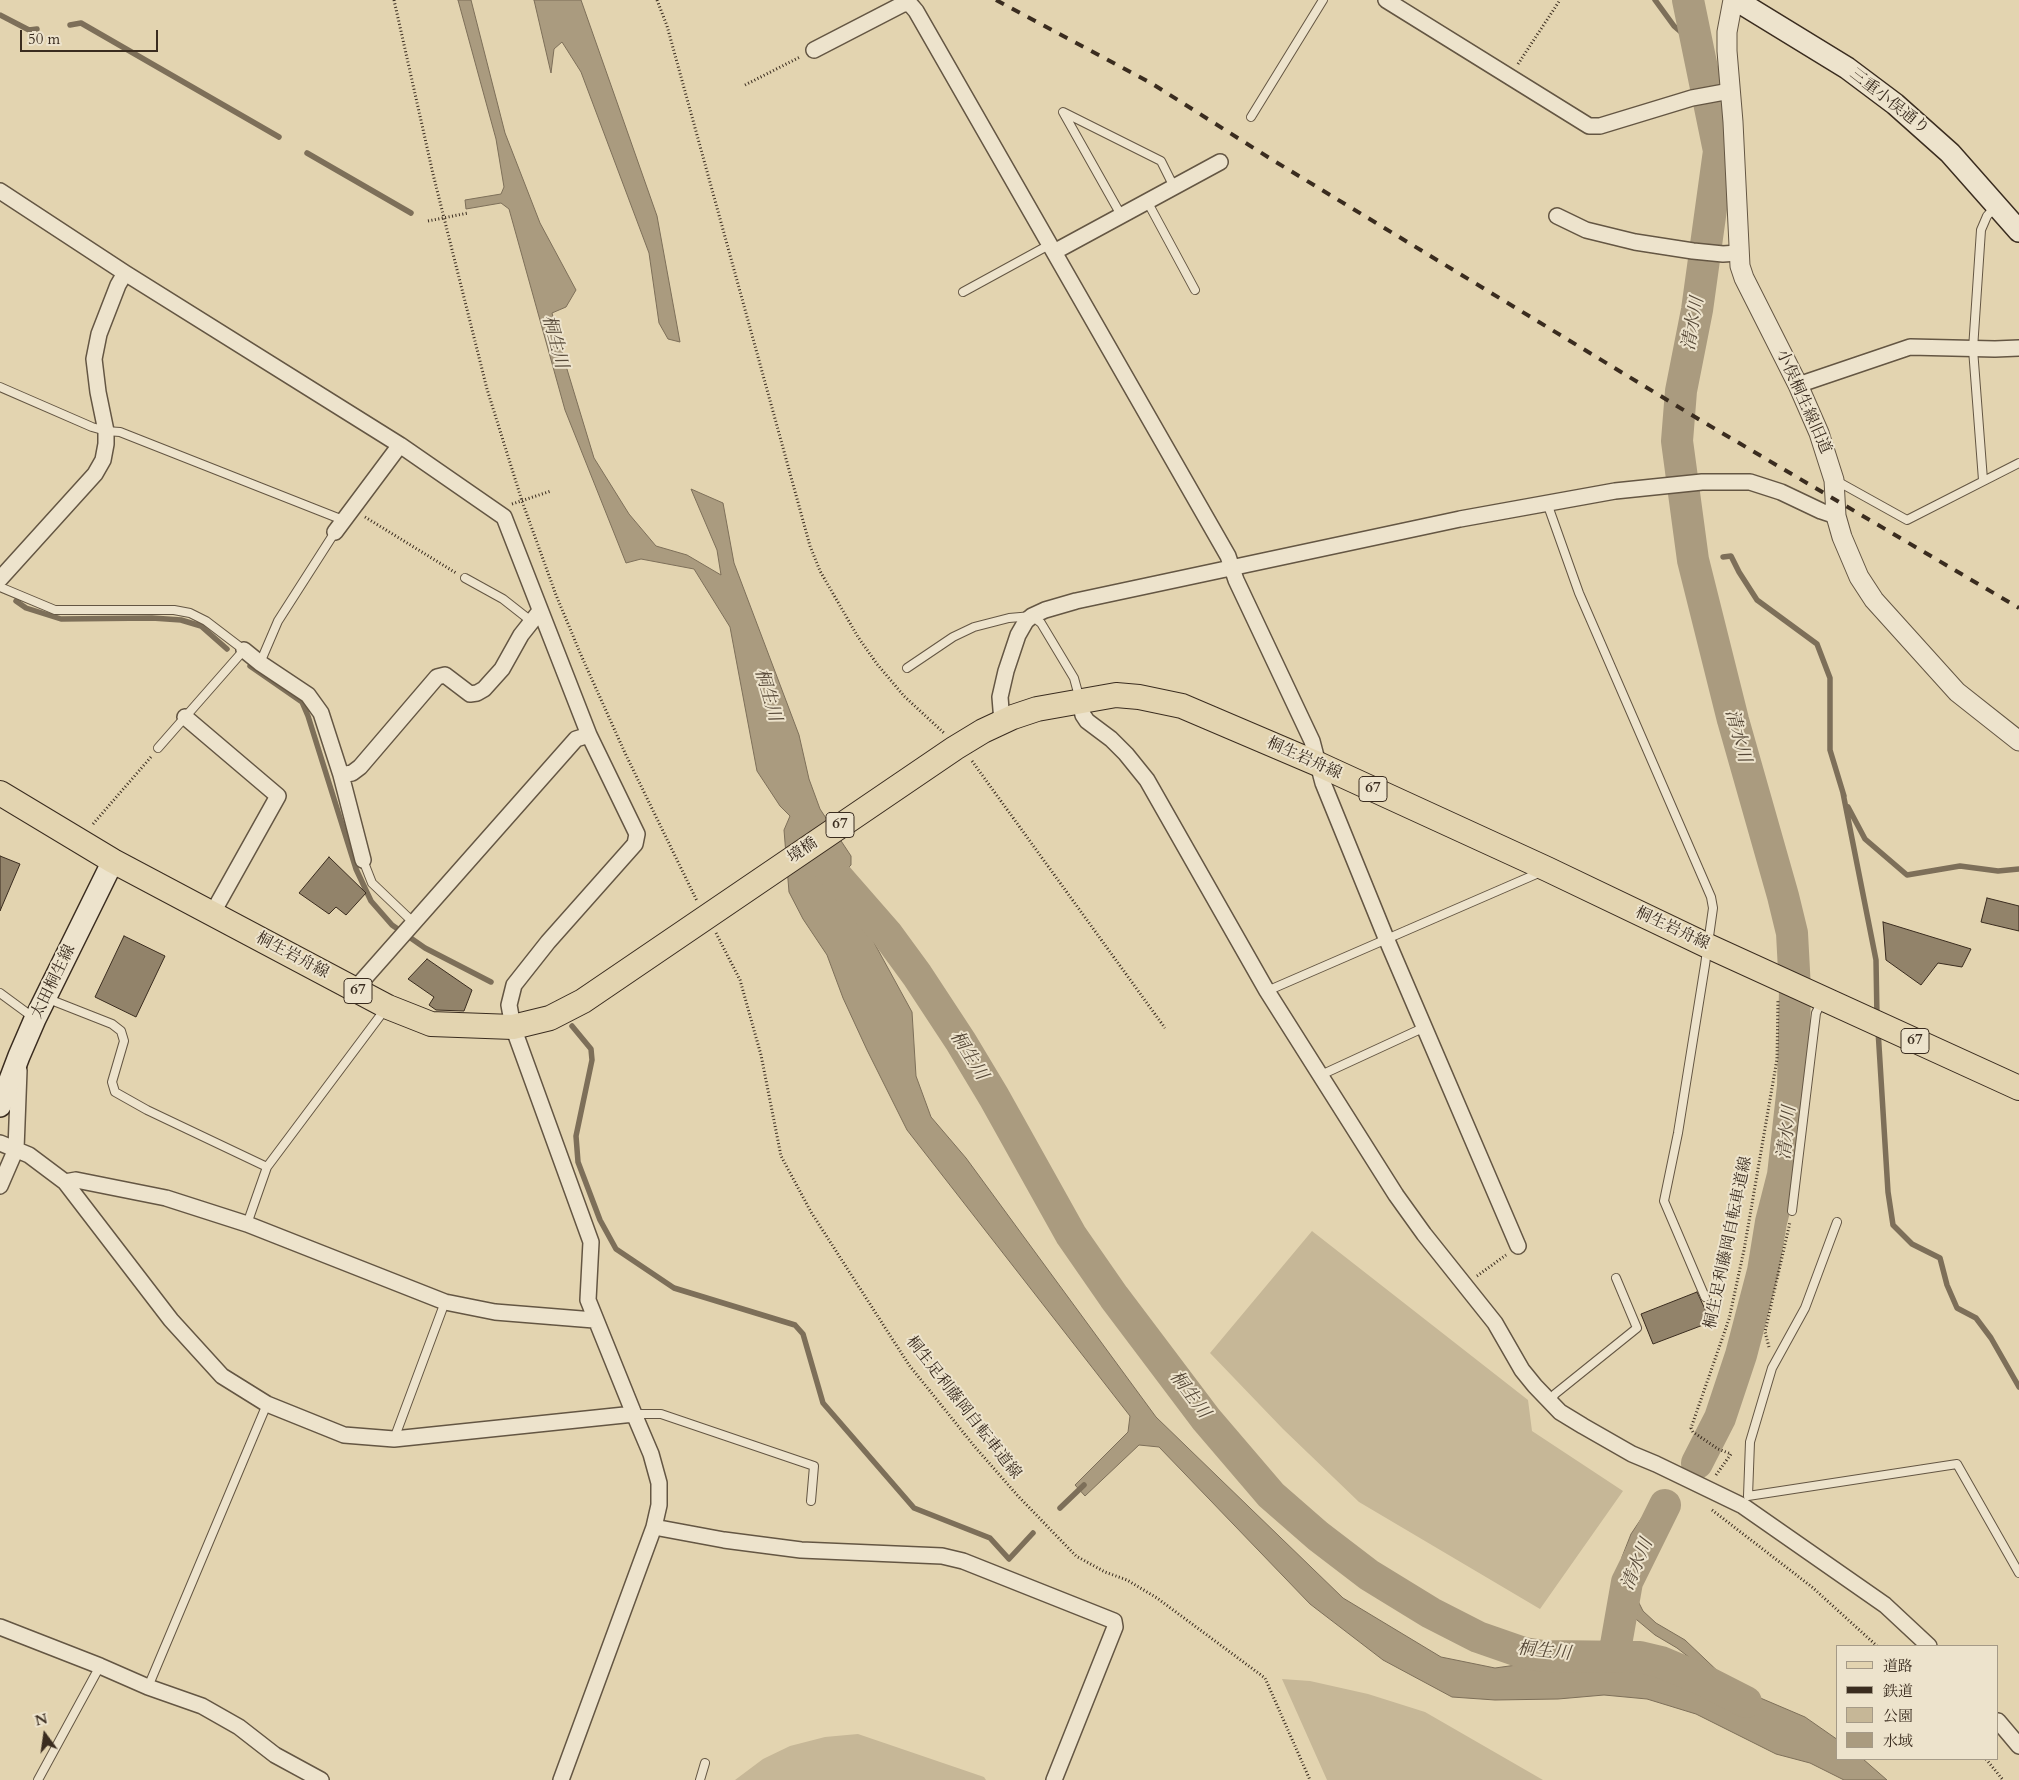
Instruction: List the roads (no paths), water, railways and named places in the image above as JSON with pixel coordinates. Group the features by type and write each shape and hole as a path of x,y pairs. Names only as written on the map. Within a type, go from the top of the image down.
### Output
{"main road":[{"name":"三重小俣通り","path":"1734,0 1847,68 1895,104 1950,153 2019,231"},
{"name":"桐生岩舟線","path":"960,748 1002,722 1037,709 1116,695 1158,700 1182,706 1318,764 1818,996"},
{"name":"境橋","path":"725,903 960,748"},
{"name":"桐生岩舟線","path":"0,793 113,860 212,914 388,1007 432,1024 514,1026 550,1018 583,1001 725,903"},
{"name":"太田桐生線","path":"0,1106 19,1056 45,998 113,860"},
{"name":"67","path":"1818,996 2019,1088"}],"street":[{"path":"1386,0 1590,126 1600,126 1692,98 1726,92"},
{"name":"小俣桐生線旧道","path":"1734,0 1727,32 1726,92 1734,130 1731,253 1798,385 1819,433 1834,480 1836,516 1842,537 1859,577 1874,600 1957,692 2019,741"},
{"path":"814,50 903,4 910,4 1228,556 1236,580 1312,741 1323,783 1386,938 1518,1246"},
{"path":"1052,248 1121,215 1220,162"},
{"path":"0,191 125,273 400,445 504,517 536,616 589,735 637,834 635,844 548,942 514,985 509,1005 514,1026 591,1242 588,1300 594,1320 652,1454 659,1483 659,1505 654,1528 561,1780"},
{"path":"1557,216 1586,230 1635,242 1693,251 1731,253"},
{"path":"0,579 95,474 103,460 106,431 94,359 99,334 118,285 125,273"},
{"path":"1798,385 1910,347 2019,348"},
{"path":"343,520 400,445"},
{"path":"1002,722 1000,697 1006,671 1018,635 1026,621 1032,616 1076,601 1460,519 1614,491 1702,482 1750,482 1781,492 1836,516"},
{"path":"341,775 352,772 360,767 437,677 445,675 470,694 484,689 502,669 520,635 536,616"},
{"path":"244,650 308,695 321,712 341,775 363,860"},
{"path":"1080,702 1087,722 1111,739 1147,780 1267,991 1396,1195 1495,1324 1522,1370 1560,1412 1582,1426 1632,1454 1746,1501 1885,1605 1928,1645"},
{"path":"185,717 278,796 212,914"},
{"path":"354,989 576,739 589,735"},
{"path":"0,1080 19,1056"},
{"path":"0,1185 16,1149 19,1056"},
{"path":"0,1143 29,1155 65,1182 171,1320 222,1376 267,1404 344,1436 394,1439 634,1414"},
{"path":"65,1182 76,1180 166,1198 247,1224 445,1302 495,1312 594,1320"},
{"path":"654,1528 724,1540 801,1550 942,1556 963,1561 1114,1621 1115,1627 1054,1780"},
{"path":"0,1627 148,1687 202,1706 239,1727 275,1754 321,1780"},
{"path":"1999,1722 2019,1746"}],"lane":[{"path":"1251,117 1323,0"},
{"path":"1121,215 1063,112 1161,161 1174,187"},
{"path":"1147,201 1195,290"},
{"path":"1983,480 1973,348 1981,230 1987,216 1996,205"},
{"path":"963,292 1052,248"},
{"path":"0,387 92,427 120,432 343,520 278,621 260,663"},
{"path":"1834,480 1907,520 2019,463"},
{"path":"1548,503 1579,593 1712,897 1713,908 1708,946 1678,1133 1664,1201 1705,1296"},
{"path":"465,578 536,616"},
{"path":"0,587 54,610 174,610 190,613 206,621 244,650 158,748"},
{"path":"907,668 953,637 974,627 1009,618 1032,616 1041,623 1074,678 1080,702"},
{"path":"363,860 372,883 414,923"},
{"path":"1267,991 1547,869"},
{"path":"0,993 35,1020"},
{"path":"1792,1211 1818,996"},
{"path":"45,998 112,1024 121,1032 124,1041 112,1082 115,1092 147,1110 267,1166"},
{"path":"247,1224 267,1166 388,1007"},
{"path":"1321,1075 1425,1027"},
{"path":"1837,1222 1805,1308 1776,1362 1750,1442 1746,1501 1957,1464 2019,1574"},
{"path":"1550,1401 1555,1394 1637,1328 1616,1278"},
{"path":"394,1439 445,1302"},
{"path":"148,1687 267,1404"},
{"path":"634,1414 661,1414 814,1466 811,1501"},
{"path":"38,1780 100,1666"},
{"path":"700,1780 705,1763"}],"water":[{"path":"458,0 471,0 505,133 540,223 576,290 566,307 552,313 594,458 629,514 656,546 687,555 721,575 717,550 691,489 723,503 734,563 799,735 809,779 820,809 851,856 851,865 841,875 854,906 912,1012 916,1076 931,1117 966,1158 1156,1417 1343,1598 1441,1657 1495,1668 1545,1661 1589,1660 1645,1668 1709,1690 1699,1665 1677,1648 1655,1635 1631,1615 1620,1599 1618,1590 1622,1557 1631,1534 1655,1498 1674,1512 1645,1555 1633,1580 1634,1593 1643,1611 1656,1623 1685,1640 1726,1679 1751,1694 1805,1717 1836,1739 1836,1760 1864,1760 1887,1780 1844,1780 1810,1763 1776,1754 1696,1714 1647,1699 1604,1695 1558,1699 1495,1700 1452,1697 1383,1660 1310,1604 1159,1447 1139,1445 1085,1496 1075,1485 1128,1432 1130,1416 907,1130 867,1050 843,998 827,955 803,919 789,892 784,830 790,816 780,806 757,771 730,627 694,569 641,559 626,563 565,410 509,209 501,203 466,209 465,200 501,194 504,187 496,139"},
{"path":"534,0 581,0 657,216 680,342 668,339 659,323 649,253 581,72 562,42 554,49 551,73"}],"waterway":[{"path":"1655,0 1674,26 1697,46"},
{"name":"清水川","path":"1688,0 1719,151 1697,310 1681,391 1677,441 1693,560 1733,720 1792,933 1795,989 1793,1086 1783,1175 1771,1222 1763,1271 1741,1355 1720,1418 1697,1463"},
{"path":"0,15 29,30 37,29"},
{"path":"70,25 81,23 279,137"},
{"path":"307,153 411,213"},
{"path":"1723,557 1731,556 1757,600 1817,644 1830,678 1830,750 1844,796"},
{"path":"16,601 26,608 61,619 152,618 181,620 201,626 227,649"},
{"path":"250,666 302,702 356,869 371,901 392,925 425,948 491,982"},
{"path":"1843,793 1876,960 1877,1018"},
{"path":"1848,807 1865,839 1907,875 1960,866 1998,871 2019,869"},
{"name":"桐生川","path":"818,855 887,934 917,975 994,1097 1071,1235 1114,1297 1206,1419 1271,1495 1318,1536 1369,1575 1431,1613 1478,1637 1524,1653 1543,1656 1640,1657 1661,1662 1699,1678 1746,1702"},
{"path":"572,1026 591,1049 592,1060 576,1136 578,1162 600,1220 616,1249 674,1288 795,1325 803,1334 823,1403 914,1508 990,1538 1009,1559 1033,1533"},
{"path":"1878,1030 1888,1192 1893,1225 1912,1244 1940,1258 1947,1285 1957,1308 1976,1318 1991,1338 2019,1387"},
{"path":"1060,1508 1084,1485"},
{"name":"清水川","path":"1614,1656 1627,1582 1665,1505"}],"railway":[{"path":"996,0 1151,83 1271,159 1700,420 2019,608"}]}
